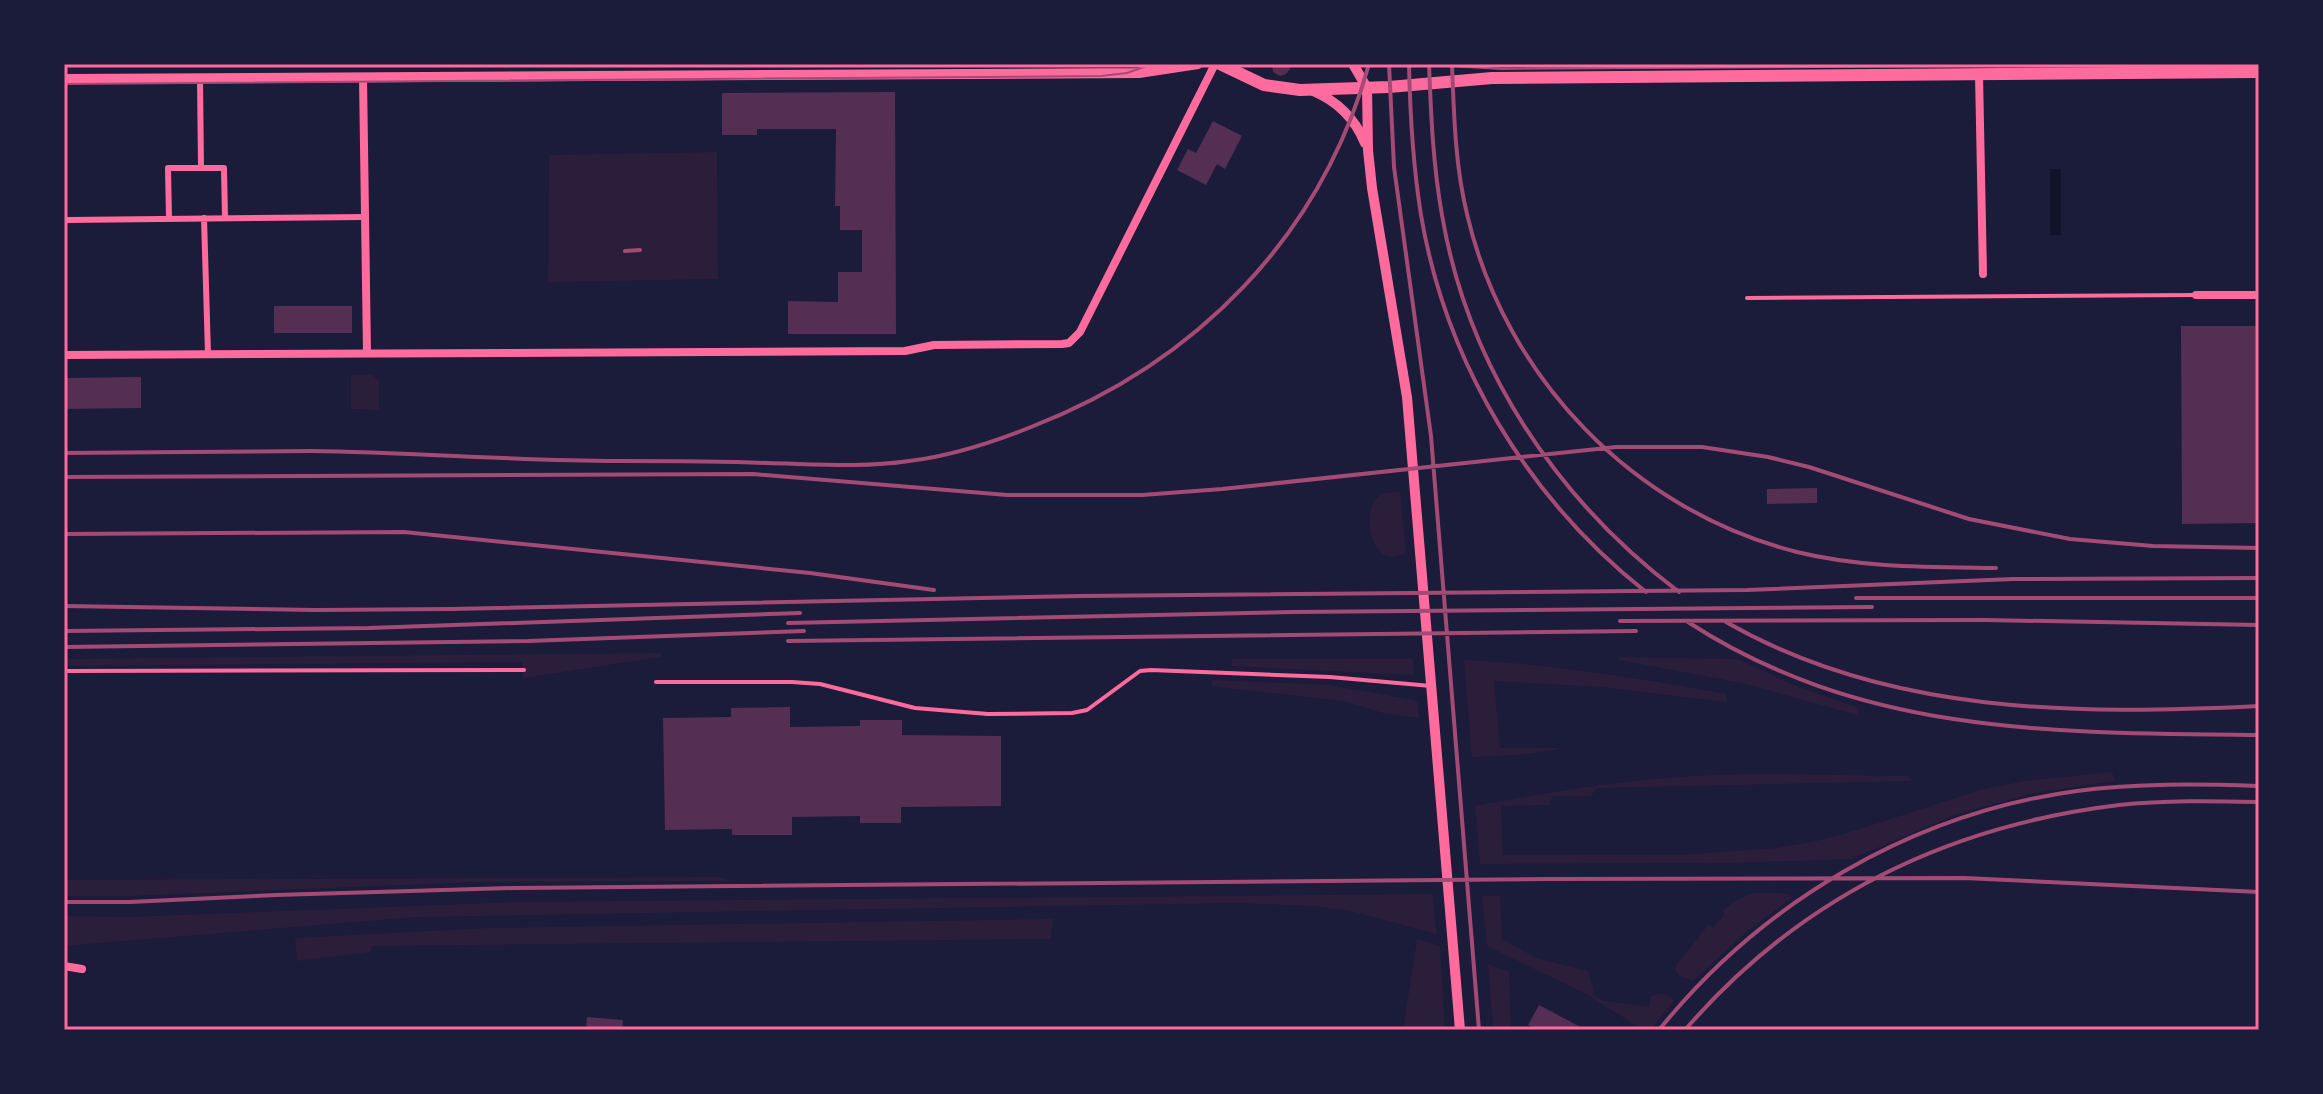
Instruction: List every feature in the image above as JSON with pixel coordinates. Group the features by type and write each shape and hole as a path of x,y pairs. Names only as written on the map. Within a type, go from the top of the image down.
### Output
{"main road":[{"path":"1218,64 1264,85 1311,91 1492,78 1766,70 1979,74 2035,69 2259,72"}],"street":[{"path":"1112,71 1122,64"},
{"path":"64,79 1146,73 1198,64"},
{"path":"64,355 915,351 934,345 1069,343 1080,332 1218,64"},
{"path":"1353,64 1367,88 1368,150 1403,363 1412,442 1460,1030"},
{"path":"1979,74 1983,274"},
{"path":"363,77 367,353"},
{"path":"200,78 201,168"},
{"path":"1311,91 1326,96 1345,112 1360,130 1368,150"},
{"path":"169,219 168,168 224,168 225,218"},
{"path":"67,220 366,217"},
{"path":"204,218 208,354"},
{"path":"2196,295 2259,295"},
{"path":"64,966 82,969"}],"lane":[{"path":"1747,298 2196,295"},
{"path":"656,682 820,684 915,708 988,714 1087,710 1140,671 1168,669 1433,686"},
{"path":"64,671 524,670"}],"path":[{"path":"64,65 144,65"}],"shaded area":[{"path":"717,152 718,279 548,282 549,155"},
{"path":"2050,169 2061,169 2061,235 2050,235"},
{"path":"351,375 372,375 379,380 379,410 351,409"},
{"path":"1400,492 1406,552 1393,557 1383,554 1376,547 1371,536 1370,511 1381,495"},
{"path":"661,653 661,657 523,678 522,662 64,666 64,659"},
{"path":"1618,657 1738,659 1791,684 1859,708 1857,715 1742,683 1619,660"},
{"path":"1232,659 1413,659 1414,672 1412,675 1232,666"},
{"path":"1464,660 1628,677 1726,694 1726,702 1603,687 1494,681 1500,748 1566,748 1520,755 1472,757"},
{"path":"1212,680 1330,685 1414,700 1418,703 1419,718 1383,713 1343,701 1211,686"},
{"path":"2112,772 2115,781 2034,793 1957,814 1851,859 1480,864 1475,806 1577,788 1737,774 1907,776 1913,781 1597,788 1591,796 1553,796 1549,805 1501,806 1503,855 1679,855 1777,848 1844,834 1980,790 2024,781"},
{"path":"720,877 729,881 480,882 64,896 64,880"},
{"path":"1753,893 1781,893 1793,897 1751,928 1693,981 1679,975 1675,970 1677,964 1709,924 1713,927 1725,915 1722,911"},
{"path":"1432,894 1437,934 1350,911 1237,903 416,917 64,946 64,916 129,917 514,902"},
{"path":"1482,896 1500,896 1502,939 1536,958 1588,971 1593,995 1604,1001 1649,1007 1651,996 1662,993 1675,1000 1650,1030 1643,1030 1588,995 1487,946"},
{"path":"1053,919 1051,939 372,946 370,952 297,961 295,938 488,928"},
{"path":"1417,939 1440,946 1445,1030 1403,1030"},
{"path":"1488,964 1509,972 1511,1030 1493,1030"}],"building":[{"path":"1272,64 1290,64 1290,69 1280,76 1273,72"},
{"path":"895,92 896,334 788,334 788,301 838,302 838,272 862,272 862,230 840,230 840,206 835,206 836,129 757,129 757,135 722,135 722,93"},
{"path":"1213,121 1242,136 1225,169 1217,164 1206,185 1177,170 1188,149 1196,153"},
{"path":"274,306 352,306 352,333 274,333"},
{"path":"2181,326 2259,326 2259,523 2182,524"},
{"path":"141,377 141,408 64,409 64,378"},
{"path":"1817,488 1817,503 1767,504 1767,489"},
{"path":"790,707 790,727 860,726 860,720 902,720 902,735 1001,736 1001,806 901,807 901,823 860,823 860,816 792,817 792,835 732,835 732,829 665,830 663,718 731,717 731,708"},
{"path":"1539,1005 1586,1030 1537,1030 1528,1025"},
{"path":"587,1017 623,1020 622,1030 586,1030"}],"tram line":[{"path":"64,84 1101,76 1127,73 1152,64"},
{"path":"1417,64 1501,69 2245,64"}],"railway":[{"path":"64,453 311,451 579,461 856,465 925,459 971,448 1031,427 1091,400 1147,368 1198,330 1244,286 1284,238 1319,185 1347,127 1369,64"},
{"path":"1389,64 1394,167 1431,436 1479,1030"},
{"path":"1409,64 1412,140 1421,215 1433,270 1450,323 1472,375 1530,471 1565,515 1603,555 1646,592"},
{"path":"1429,64 1434,159 1442,215 1455,271 1473,326 1496,377 1524,426 1557,473 1594,516 1635,556 1679,592"},
{"path":"1452,64 1460,177 1467,214 1485,274 1512,330 1545,382 1585,429 1631,470 1682,505 1738,532 1797,552 1896,566 1996,568"},
{"path":"625,251 640,250"},
{"path":"64,477 753,474 1007,495 1142,495 1616,447 1702,447 1809,467 1969,519 2070,539 2153,546 2259,548"},
{"path":"64,534 404,532 810,573 934,590"},
{"path":"64,606 452,609 1081,596 1747,590 2013,579 2259,578"},
{"path":"1856,598 2259,598"},
{"path":"788,623 1293,612 1872,607"},
{"path":"64,631 369,628 800,613"},
{"path":"1620,621 1986,620 2259,625"},
{"path":"1688,622 1755,660 1823,687 1893,707 1964,720 2036,728 2110,733 2259,735"},
{"path":"1726,622 1788,653 1852,676 1918,692 2053,708 2122,710 2259,706"},
{"path":"64,647 528,641 804,631"},
{"path":"788,641 1636,631"},
{"path":"1659,1030 1700,984 1745,942 1793,904 1845,871 1900,843 1957,820 2016,802 2077,791 2145,785 2259,786"},
{"path":"1685,1030 1729,983 1777,942 1827,906 1880,876 1936,851 1994,830 2055,815 2119,805 2259,802"},
{"path":"64,902 514,888 1549,879 1964,878 2259,892"}]}
